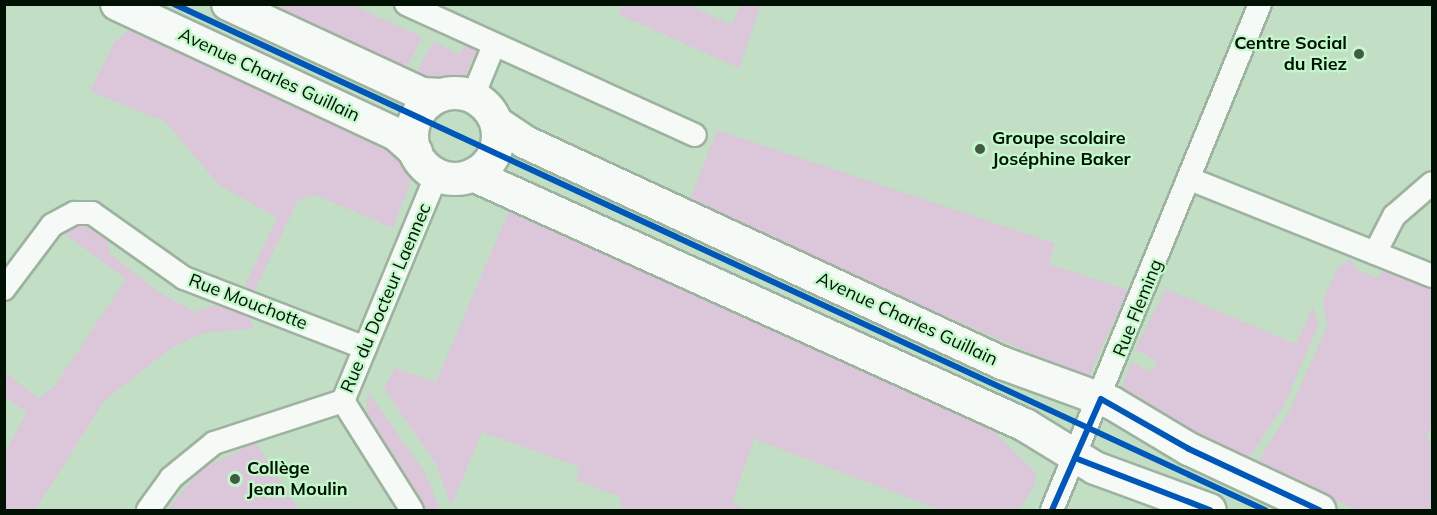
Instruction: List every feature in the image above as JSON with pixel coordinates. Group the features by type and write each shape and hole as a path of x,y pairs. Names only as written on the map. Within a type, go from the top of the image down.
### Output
{"street":[{"name":"Avenue Charles Guillain","path":"117,4 396,134 416,152"},
{"path":"228,4 422,93 473,96 496,123 494,154 473,175"},
{"path":"406,4 695,135"},
{"name":"Rue Fleming","path":"1052,510 1101,399 1190,180 1216,102 1260,4"},
{"path":"473,96 494,45"},
{"path":"441,95 416,118 416,152 437,174 473,175 1025,425 1075,458 1210,510"},
{"name":"Avenue Charles Guillain","path":"496,123 525,142 974,350 1101,399 1189,449 1319,510"},
{"name":"Rue du Docteur Laennec","path":"412,510 343,401 437,174"},
{"path":"1190,180 1432,276"},
{"path":"1375,253 1394,216 1432,183"},
{"name":"Rue Mouchotte","path":"4,289 52,225 75,213 92,213 184,278 365,348"},
{"path":"148,510 171,478 213,443 343,401"}],"shaded area":[{"path":"281,5 352,5 422,37 403,75 276,15"},
{"path":"622,5 689,5 731,25 741,5 761,5 739,68 618,14"},
{"path":"132,28 394,150 411,181 393,228 315,195 298,200 254,292 245,285 277,218 219,185 166,122 90,91 115,41"},
{"path":"433,42 460,54 466,42 477,48 479,61 473,58 464,78 413,79"},
{"path":"717,130 1055,243 1049,264 1128,290 1088,378 688,204"},
{"path":"511,206 985,423 1036,473 1035,484 1019,510 941,510 754,439 732,502 746,510 621,510 620,497 576,480 580,467 482,432 451,506 437,466 384,388 395,368 436,382"},
{"path":"77,223 107,230 109,253 160,293 195,312 222,303 248,314 254,328 204,333 171,348 105,400 35,510 5,510 4,453 27,413 5,396 5,372 38,398 54,387 126,279 62,232"},
{"path":"1351,259 1357,270 1377,278 1387,267 1432,286 1432,424 1426,439 1432,442 1432,510 1357,510 1256,465 1291,408 1327,326 1323,300 1338,267"},
{"path":"1166,289 1296,344 1313,306 1318,326 1284,405 1249,458 1120,393 1131,362 1151,372 1157,361 1135,349"},
{"path":"368,392 426,474 440,510 425,510 366,418"},
{"name":"Collège Jean Moulin","path":"255,442 299,510 167,510 201,470"}],"cycle path":[{"path":"174,4 1265,510"},
{"path":"1052,510 1101,399 1189,449 1319,510"},
{"path":"1075,458 1210,510"}],"place":[{"name":"Centre Social du Riez","path":"1359,54"},
{"name":"Groupe scolaire Joséphine Baker","path":"980,149"},
{"name":"Collège Jean Moulin","path":"235,479"}]}
